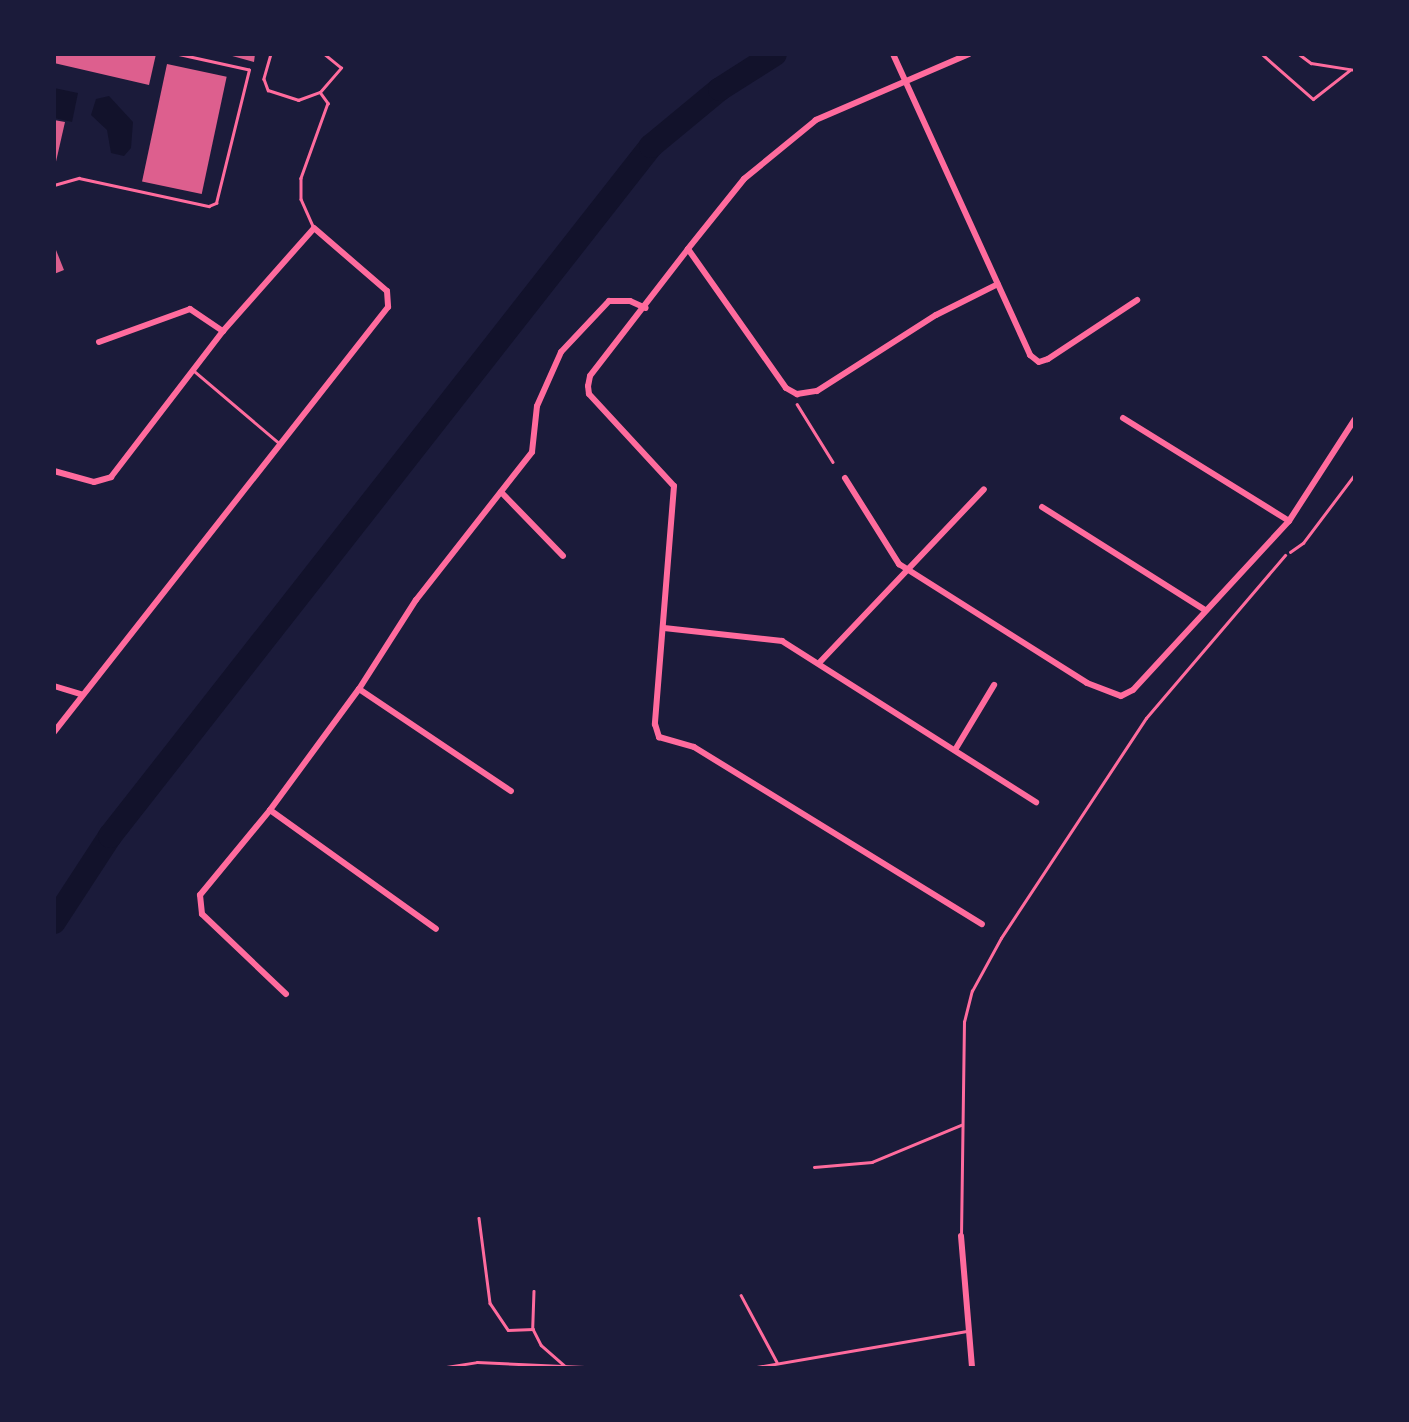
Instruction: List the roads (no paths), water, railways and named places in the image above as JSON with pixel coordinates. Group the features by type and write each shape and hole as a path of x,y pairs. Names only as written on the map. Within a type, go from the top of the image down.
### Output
{"street":[{"path":"968,54 816,120 744,178 646,308 590,376 587,386 589,394 674,486 655,724 659,737 694,747 982,923"},
{"path":"894,57 1030,355 1039,362 1138,300"},
{"path":"54,471 94,482 111,477 223,331 314,228 387,291 389,300 54,732"},
{"path":"688,249 786,388 797,394 817,391 936,315 998,284"},
{"path":"286,994 202,914 199,906 200,895 270,810 359,689 416,600 532,452 537,406 561,352 609,301 630,301 646,308"},
{"path":"99,342 190,309 223,331"},
{"path":"1123,418 1289,521"},
{"path":"845,478 899,564 1087,683 1121,695 1133,690 1289,521 1355,419"},
{"path":"820,662 984,489"},
{"path":"501,492 563,556"},
{"path":"1042,507 1205,610"},
{"path":"664,628 782,641 820,662 1036,802"},
{"path":"955,750 995,685"},
{"path":"54,687 81,694"},
{"path":"359,689 511,791"},
{"path":"270,810 436,929"},
{"path":"961,1236 972,1368"}],"lane":[{"path":"54,185 79,178 209,206 216,203 249,70 176,54"},
{"path":"271,54 264,79 268,90 298,100 320,92 341,68 324,54"},
{"path":"314,228 301,199 301,178 319,119 328,105 320,92"},
{"path":"194,370 279,443"},
{"path":"961,1236 964,1022 972,991 1000,938 1146,718 1285,555"},
{"path":"814,1167 872,1162 961,1125"},
{"path":"479,1218 490,1303 508,1330 533,1329"},
{"path":"534,1291 533,1329 541,1345 565,1366"},
{"path":"741,1295 777,1362"},
{"path":"751,1368 968,1331"},
{"path":"440,1368 477,1362 606,1368"}],"waterway":[{"path":"54,922 110,836 651,146 720,89 775,54"}]}
